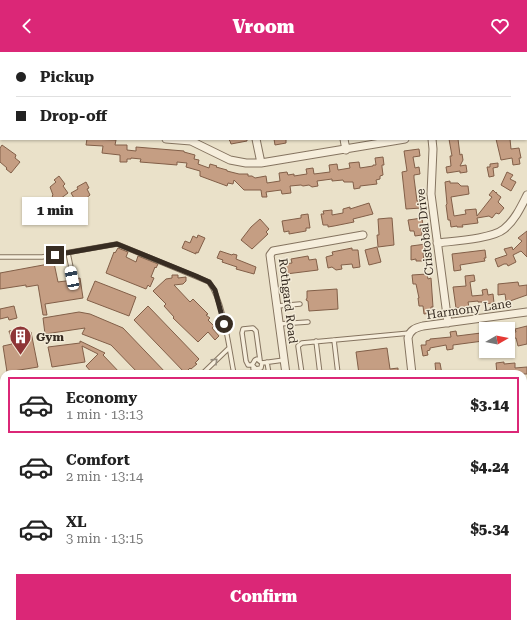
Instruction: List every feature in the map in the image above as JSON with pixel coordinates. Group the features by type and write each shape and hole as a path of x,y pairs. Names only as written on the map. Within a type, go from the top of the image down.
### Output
{"street":[{"path":"178,140 191,141 230,160 246,163 260,163 400,140"},
{"path":"256,140 260,163"},
{"path":"344,140 346,150"},
{"name":"Cristobal Drive","path":"432,140 431,194 448,323"},
{"path":"437,243 485,236 503,230 515,216 527,195"},
{"name":"Rothgard Road","path":"285,370 270,255 273,251 363,235"},
{"name":"Harmony Lane","path":"412,331 422,326 527,312"},
{"path":"412,331 408,338 412,370"}],"lane":[{"path":"0,257 42,257 117,244 209,282 215,290 224,324 233,370"},
{"path":"68,253 72,278"},
{"path":"276,306 300,304"},
{"path":"279,324 308,322"},
{"path":"252,328 256,332 261,361 261,368 256,369 253,366 248,365 246,361 242,333 243,329 252,328"},
{"path":"301,370 298,346 302,343 412,331"},
{"path":"334,340 338,370"},
{"path":"316,341 320,370"},
{"path":"206,370 229,348"},
{"path":"254,370 255,360 268,362 284,360"},
{"path":"268,362 269,370"}],"building":[{"path":"87,140 116,140 115,145 127,145 127,150 136,151 136,147 184,151 195,155 194,159 199,160 198,164 209,168 210,164 227,171 239,174 248,174 248,176 255,178 266,176 267,183 280,181 279,173 287,172 288,175 294,174 294,176 307,174 306,169 313,168 314,174 330,172 329,165 337,164 338,170 350,168 349,163 359,162 360,168 376,165 375,158 383,157 384,165 382,165 383,175 380,176 380,179 376,180 377,184 360,186 360,188 354,189 353,182 344,182 343,180 332,181 332,179 317,181 318,186 312,187 309,185 290,186 291,193 282,194 281,190 266,192 267,197 262,197 261,190 244,190 234,180 233,184 228,183 227,186 200,176 200,171 186,167 187,163 177,162 177,165 140,162 141,159 131,158 127,159 127,162 120,162 120,155 102,153 103,146 86,145"},
{"path":"229,140 247,140 231,144"},
{"path":"274,140 286,140 286,143 275,145"},
{"path":"449,140 458,140 460,155 462,154 463,160 460,166 466,165 467,172 460,173 460,171 447,173 446,167 451,166 450,156 452,156"},
{"path":"496,140 510,140 511,149 519,148 521,158 519,158 520,164 513,165 512,158 501,160"},
{"path":"2,145 16,155 15,158 20,162 11,173 0,162 0,148"},
{"path":"419,149 420,156 413,157 415,168 419,167 420,174 414,175 414,178 417,201 420,201 421,208 406,209 402,172 407,171 404,151"},
{"path":"498,163 498,167 493,168 494,176 489,177 487,167 490,167 490,164"},
{"path":"507,172 513,175 510,179 516,182 511,191 501,185"},
{"path":"59,176 65,184 63,186 68,193 56,202 52,196 50,187 56,182 54,180"},
{"path":"450,181 450,183 458,183 461,186 468,186 469,194 451,197 454,216 466,214 465,210 476,209 477,216 492,197 489,195 493,190 501,197 498,202 504,208 499,214 496,213 492,218 489,216 477,218 478,223 462,225 463,227 451,227 450,220 448,220 446,205 445,182"},
{"path":"86,182 90,195 78,205 71,193 78,189 77,187"},
{"path":"369,203 373,214 353,219 354,222 328,227 328,225 323,225 321,214 324,214 323,211 332,210 332,215 343,213 343,209 350,207 350,209"},
{"path":"308,214 310,228 306,228 306,231 289,234 289,231 284,232 282,221 301,218 301,215"},
{"path":"392,218 394,245 378,247 378,219"},
{"path":"422,218 422,235 415,236 414,231 410,231 408,220"},
{"path":"260,219 269,229 266,232 268,234 252,249 241,240 251,227"},
{"path":"527,231 527,257 521,251 513,255 516,262 508,266 507,264 504,264 498,267 495,259 507,255 504,249 512,247 513,250 522,241 518,238"},
{"path":"198,235 205,238 198,253 196,252 196,254 182,248 185,241 190,243 193,236 197,238"},
{"path":"426,244 427,251 423,252 424,261 416,261 416,259 411,260 411,246"},
{"path":"377,247 381,262 369,265 365,250"},
{"path":"118,248 128,252 126,257 136,262 138,256 158,264 156,268 155,267 151,277 154,278 150,287 148,285 146,289 106,273 114,252 115,253"},
{"path":"352,248 352,250 358,250 360,267 353,268 352,264 341,265 342,269 336,270 332,267 328,268 326,257 333,255 332,252"},
{"path":"485,250 485,261 460,265 461,270 454,271 452,254"},
{"path":"220,251 237,255 236,259 256,267 254,274 236,269 237,267 222,262 223,260 217,258"},
{"path":"308,256 309,260 316,259 318,270 286,274 284,264 292,263 291,259"},
{"path":"54,263 58,282 80,278 83,298 45,304 47,315 43,315 38,285 26,287 26,285 0,289 0,273"},
{"path":"427,274 428,279 431,278 433,307 431,307 431,313 424,314 423,306 419,306 416,284 413,284 412,275"},
{"path":"172,275 178,275 178,278 186,277 186,281 183,284 174,285 190,302 193,299 208,314 206,315 210,318 208,320 214,326 212,328 219,336 215,340 208,332 198,342 173,318 174,317 164,306 166,304 153,291 166,279 172,278"},
{"path":"474,275 475,281 470,282 472,296 483,295 482,290 487,289 488,295 493,294 494,303 483,304 482,302 478,301 468,302 469,307 456,308 453,287 466,286 465,276"},
{"path":"95,281 136,297 129,316 87,300"},
{"path":"518,282 519,286 527,285 527,295 506,301 505,294 498,295 498,284"},
{"path":"337,289 338,309 309,311 308,301 306,300 307,291"},
{"path":"14,306 17,318 9,320 8,317 0,319 0,309"},
{"path":"148,306 199,359 195,363 197,364 191,369 182,370 134,320"},
{"path":"79,312 90,314 123,328 163,370 135,370 111,345 82,334 85,328 45,334 43,318"},
{"path":"527,326 527,344 518,346 515,338 515,329"},
{"name":"Gym","path":"16,330 17,334 31,332 38,367 19,370 7,370 3,346 12,344 9,331"},
{"path":"456,331 457,336 479,333 479,342 453,345 453,349 447,350 446,345 430,348 430,350 427,351 428,355 423,356 421,345 426,345 426,341 430,339 451,337 450,332"},
{"path":"80,341 105,353 103,355 117,370 90,370 86,366 98,354 82,346 85,362 52,367 48,347 80,343"},
{"path":"387,348 390,369 398,368 398,370 358,370 356,352"},
{"path":"435,363 440,363 441,370 436,370"},
{"path":"496,363 515,363 515,368 527,367 527,370 497,370"}],"place":[{"name":"Gym","path":"20,356"}],"route":[{"path":"55,255 117,244 196,276 209,282 215,290 224,324"}]}
